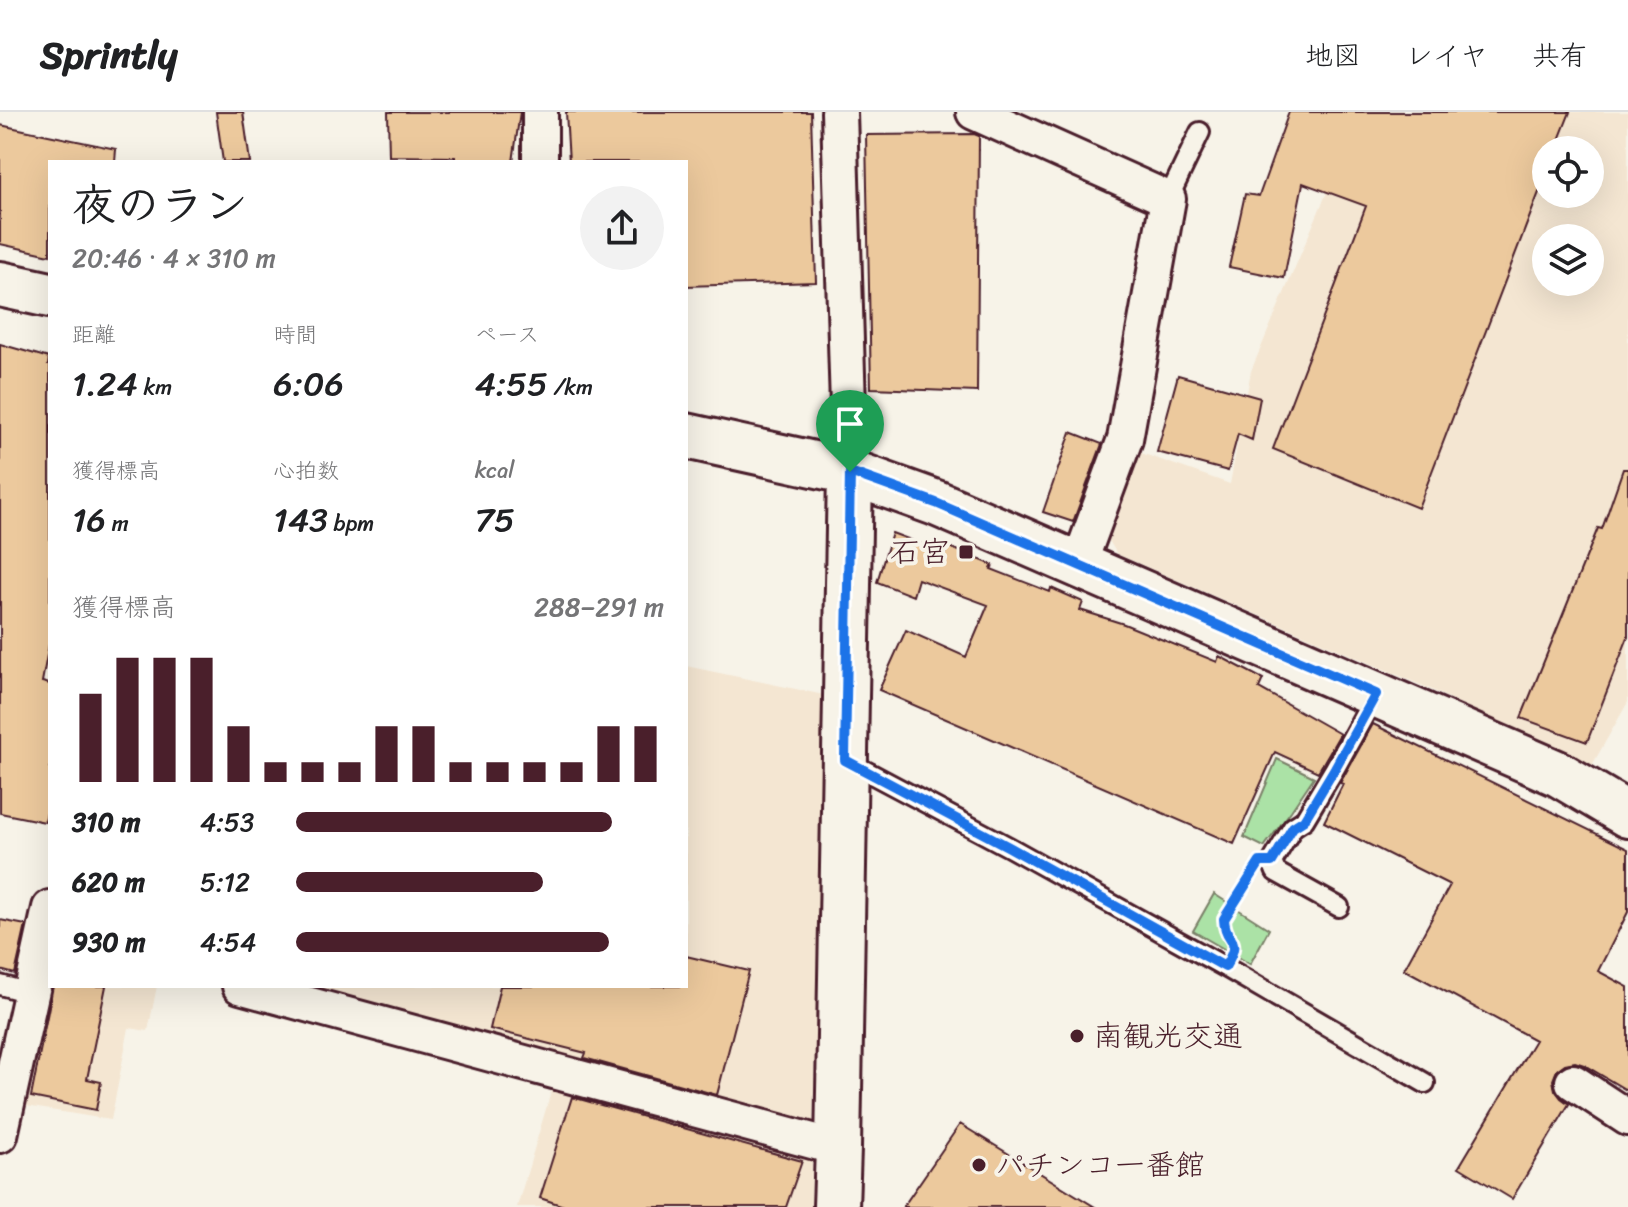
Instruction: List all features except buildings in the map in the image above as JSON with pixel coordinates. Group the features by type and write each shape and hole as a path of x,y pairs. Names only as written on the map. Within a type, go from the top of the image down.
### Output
{"street":[{"path":"540,112 540,160"},
{"path":"974,112 1168,199 1125,439 1079,564"},
{"path":"836,1207 850,472 842,118"},
{"path":"0,284 48,295"},
{"path":"688,436 850,472 936,503 1559,774 1628,815"},
{"path":"0,1135 15,989 48,925"},
{"path":"247,988 838,1148"},
{"path":"1573,1082 1628,1118"}],"lane":[{"path":"1168,199 1200,132"},
{"path":"1339,907 1276,872 1272,862 1293,827 1304,820 1376,694"},
{"path":"845,760 1225,967 1425,1083"}],"path":[{"path":"1225,967 1235,951 1234,943 1224,928 1224,919 1260,862 1272,862"}],"shaded area":[{"path":"1361,112 1628,112 1628,702 1591,767 1430,689 1117,554 1108,539 1141,453 1230,484 1251,371"},
{"path":"688,666 824,695 811,1207 517,1207 553,1085 282,988 688,988"},
{"path":"49,988 157,988 148,1031 129,1028 111,1120 20,1105"}],"green space":[{"path":"1277,759 1314,777 1264,847 1244,837"},
{"path":"1214,894 1269,929 1250,964 1193,931"}],"place":[{"name":"石宮","path":"966,552"},
{"name":"南観光交通","path":"1077,1036"},
{"name":"パチンコ一番館","path":"979,1165"}],"route":[{"path":"850,472 936,503 1376,694 1304,820 1293,827 1272,862 1260,862 1224,919 1224,928 1234,943 1235,951 1225,967 845,760 850,472"}]}
